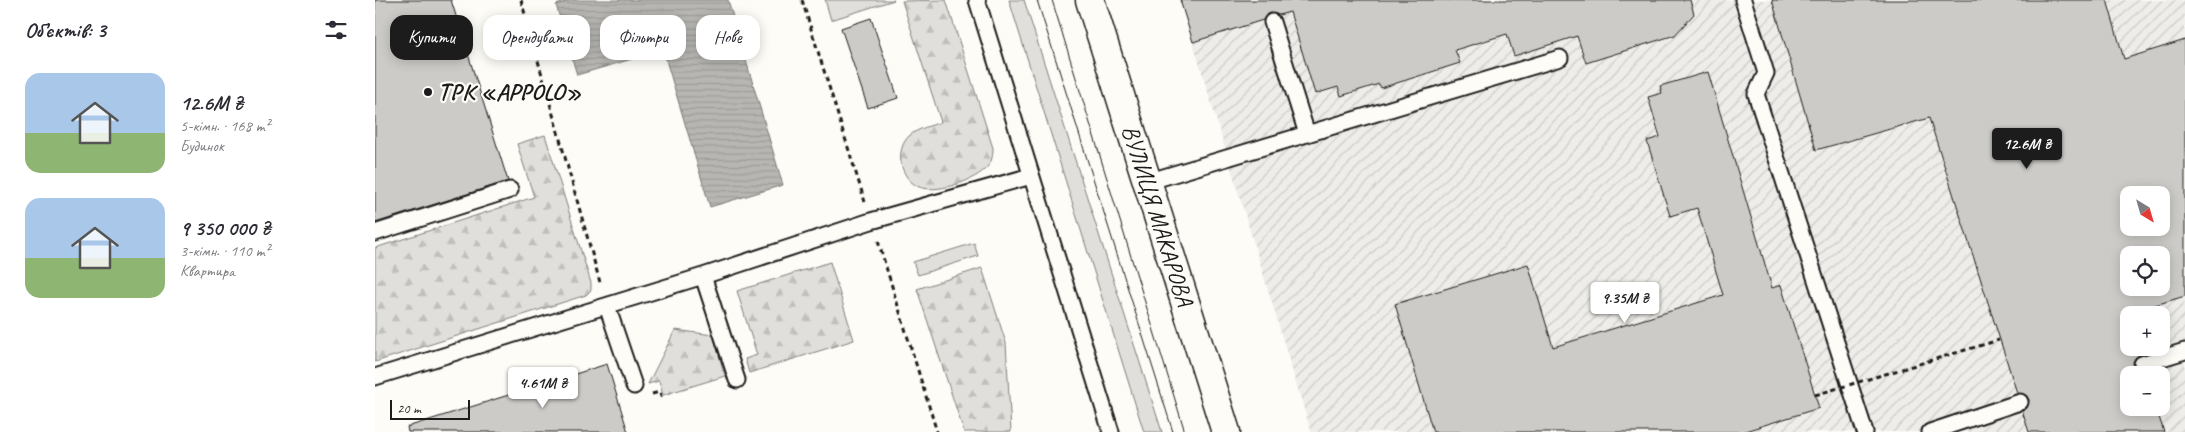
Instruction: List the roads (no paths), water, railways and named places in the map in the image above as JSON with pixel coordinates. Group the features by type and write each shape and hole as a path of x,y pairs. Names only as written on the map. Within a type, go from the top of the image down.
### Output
{"main road":[{"name":"ВУЛИЦЯ МАКАРОВА","path":"1090,0 1226,432"}],"lane":[{"path":"977,0 1111,432"},
{"path":"1743,0 1766,73 1756,94 1865,432"},
{"path":"1272,22 1307,134"},
{"path":"1147,182 1560,58"},
{"path":"375,377 703,276 871,221 1031,176"},
{"path":"375,233 509,190"},
{"path":"703,276 737,380"},
{"path":"607,306 634,386"},
{"path":"2142,364 2185,351"},
{"path":"1930,432 2020,402"}],"tram line":[{"path":"1037,0 1173,432"},
{"path":"1052,0 1185,432"}],"place":[{"name":"ТРК «APPOLO»","path":"428,92"}]}
